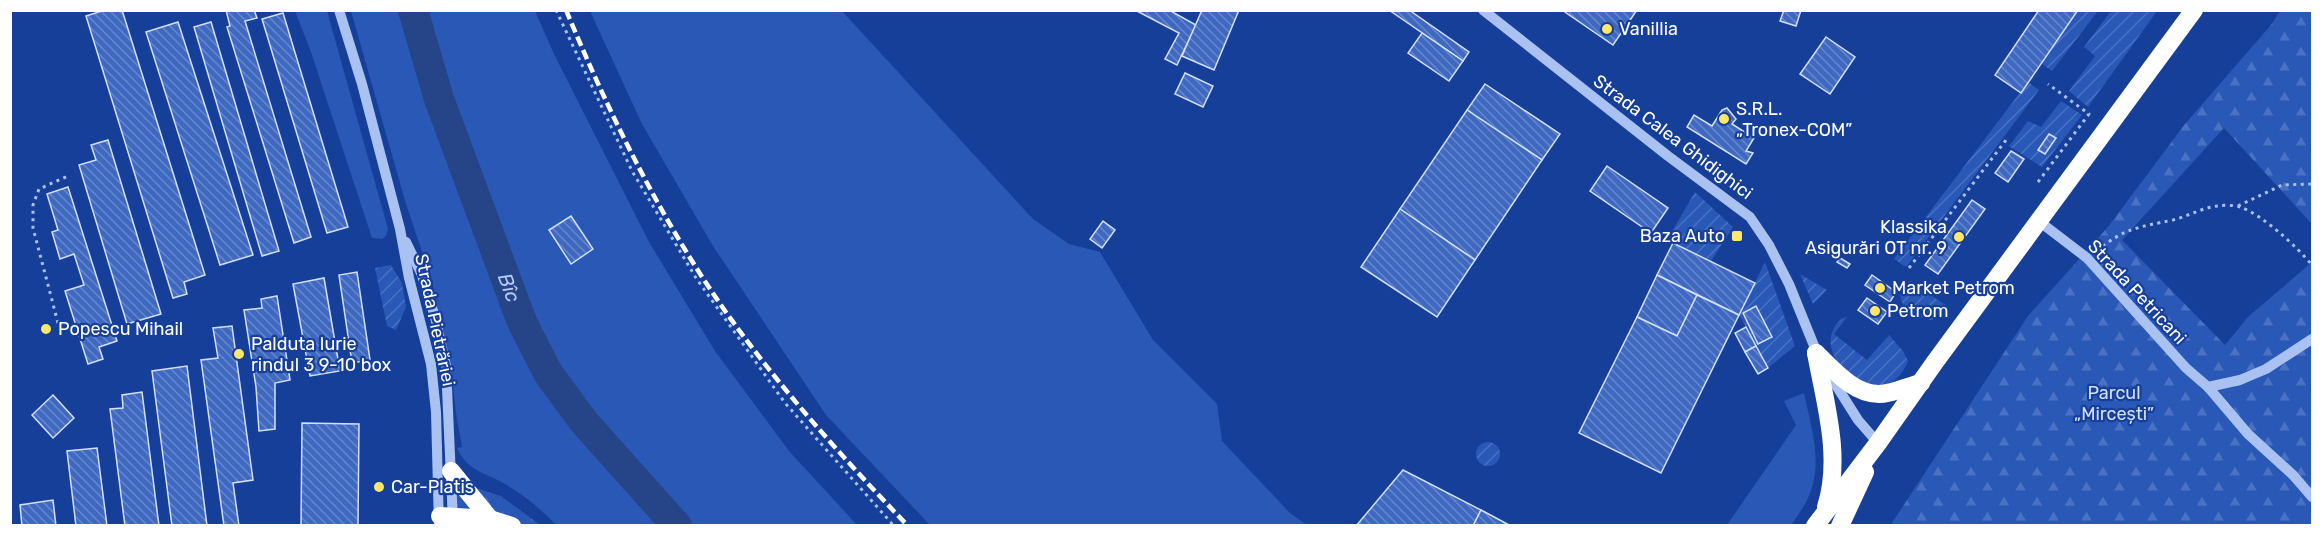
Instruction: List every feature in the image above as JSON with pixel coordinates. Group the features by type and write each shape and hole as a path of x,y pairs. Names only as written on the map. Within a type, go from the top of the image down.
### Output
{"highway":[{"path":"1820,520 2194,10"},
{"path":"1816,352 1843,379 1863,391 1880,394 1921,383"},
{"path":"1816,352 1834,455 1830,492 1820,520"},
{"path":"1840,525 1878,443"},
{"path":"451,471 490,519"},
{"path":"446,521 490,519 512,525"}],"street":[{"name":"Strada Pietrăriei","path":"339,10 362,84 400,229 409,278 431,364 446,521"},
{"name":"Strada Calea Ghidighici","path":"1483,10 1668,156 1750,217 1769,245 1789,284 1816,352 1847,404 1878,443"},
{"name":"Strada Petricani","path":"2040,222 2087,258 2186,368 2208,387 2248,434 2293,475 2313,497"},
{"name":"Strada Pietrăriei","path":"400,229 422,275 435,317 446,366 451,471 446,521"},
{"path":"2208,387 2240,380 2265,369 2313,339"}],"path":[{"path":"556,10 632,171 696,278 785,402 894,525"},
{"path":"2038,182 2089,114 2048,84"},
{"path":"1909,268 2006,140"},
{"path":"58,323 33,228 33,205 39,189 70,175"},
{"path":"2238,206 2282,185 2313,184"},
{"path":"2087,258 2114,237 2135,227 2176,219 2216,206 2238,206 2250,211 2281,235 2313,265"}],"green space":[{"path":"295,11 327,11 388,229 386,236 382,239 372,238 311,52"},
{"path":"351,11 535,11 554,54 649,242 715,351 789,451 857,525 556,525 519,493 466,462 457,448 462,447 451,367 431,278 406,204"},
{"path":"590,11 842,11 1033,219 1069,244 1100,252 1153,340 1217,404 1222,441 1291,514 1307,525 930,525 826,415 713,246 642,124"},
{"path":"2078,11 2098,11 2052,71 2041,63"},
{"path":"2111,11 2157,11 2088,107 2069,91 2095,56 2084,47"},
{"name":"Parcul „Mircești”","path":"2280,11 2312,11 2312,224 2224,128 2122,240 2225,345 2248,317 2312,262 2312,525 1890,526 2028,316 2108,227 2185,124 2271,25"},
{"path":"2028,82 2039,90 1906,267 1894,259"},
{"path":"2061,101 2082,115 2042,167 2009,146 2028,121 2041,127"},
{"path":"1695,192 1733,227 1711,261 1667,240"},
{"path":"1765,262 1795,346 1768,368 1739,315"},
{"path":"391,265 402,283 406,307 396,330 387,326 375,268"},
{"path":"1800,274 1827,290 1813,304"},
{"path":"1910,281 1950,308 1946,314 1931,320 1907,311 1900,295"},
{"path":"1847,317 1834,334 1867,360 1889,335 1903,351 1908,361 1898,378 1884,385 1869,384 1854,378 1842,367 1833,354 1831,339 1836,325 1841,319"},
{"path":"1804,393 1813,432 1816,459 1813,485 1804,505 1791,525 1727,525 1796,425 1784,401"},
{"path":"1488,442 1497,445 1500,454 1497,463 1488,466 1479,463 1476,454 1479,445"},
{"path":"476,488 501,496 540,525 456,526 456,498 459,492"}],"building":[{"path":"105,10 122,10 205,275 184,282 187,294 173,298 86,16"},
{"path":"226,10 254,10 257,18 245,21 311,237 294,243 227,27 230,26"},
{"path":"1135,10 1169,10 1196,25 1177,65 1165,59 1179,33"},
{"path":"1202,10 1239,10 1214,70 1182,56"},
{"path":"1389,10 1409,10 1469,52 1463,61"},
{"path":"1562,10 1637,10 1613,45"},
{"path":"1784,10 1801,10 1796,26 1780,21"},
{"path":"2039,10 2078,10 2021,93 1995,75"},
{"path":"283,13 348,227 327,233 262,19"},
{"path":"178,22 253,255 220,265 146,32"},
{"path":"211,22 279,251 262,256 194,27"},
{"path":"1422,33 1463,61 1449,81 1408,53"},
{"path":"1826,37 1855,57 1830,94 1800,74"},
{"path":"1185,73 1213,86 1203,107 1175,94"},
{"path":"1485,84 1560,134 1542,160 1467,110"},
{"path":"1727,108 1736,119 1732,124 1754,138 1746,151 1753,153 1746,164 1687,127 1694,115 1712,126 1722,110"},
{"path":"1467,110 1542,160 1475,260 1400,209"},
{"path":"2049,134 2056,138 2045,154 2038,150"},
{"path":"108,140 161,314 127,324 79,165 96,160 91,145"},
{"path":"2011,151 2024,159 2008,182 1995,173"},
{"path":"1607,166 1668,208 1651,233 1590,191"},
{"path":"68,187 117,341 99,347 103,359 88,364 65,291 84,285 74,254 60,259 52,232 58,230 47,194"},
{"path":"1972,200 1985,209 1938,274 1925,265"},
{"path":"1400,209 1475,260 1437,317 1361,267"},
{"path":"571,216 593,249 571,264 549,230"},
{"path":"1103,221 1115,230 1102,248 1090,239"},
{"path":"1673,243 1755,283 1739,315 1657,275"},
{"path":"1840,258 1850,264 1847,268 1837,262"},
{"path":"357,272 370,360 352,363 339,275"},
{"path":"1657,275 1697,295 1677,336 1637,317"},
{"path":"1872,275 1896,292 1890,302 1865,285"},
{"path":"324,278 340,371 310,376 293,284"},
{"path":"1697,295 1739,315 1661,473 1579,433 1637,317 1677,336"},
{"path":"277,296 290,380 275,383 275,429 259,431 256,387 244,310 262,308 261,299"},
{"path":"1867,298 1887,312 1878,324 1858,310"},
{"path":"1756,306 1772,337 1758,344 1743,313"},
{"path":"232,326 253,480 233,483 239,526 224,526 201,360 218,358 213,328"},
{"path":"1746,327 1756,346 1745,352 1735,333"},
{"path":"1756,346 1768,368 1758,374 1745,352"},
{"path":"187,366 207,526 172,526 152,371"},
{"path":"142,392 159,526 125,526 110,409 123,408 122,395"},
{"path":"53,395 74,418 53,438 32,415"},
{"path":"302,423 359,424 358,526 301,526"},
{"path":"97,448 107,526 76,526 67,451"},
{"path":"1403,470 1481,510 1473,526 1356,526"},
{"path":"53,500 56,526 22,526 20,505"},
{"path":"1481,510 1511,526 1473,526"}],"waterway":[{"name":"Bîc","path":"413,10 439,99 522,322 548,373 584,422 677,526"}],"railway":[{"path":"566,10 599,87 657,201 723,308 788,393 908,526"}],"place":[{"name":"Vanillia","path":"1607,29"},
{"name":"S.R.L. „Tronex-COM”","path":"1724,119"},
{"name":"Baza Auto","path":"1737,236"},
{"name":"Klassika Asigurări OT nr. 9","path":"1959,237"},
{"name":"Market Petrom","path":"1880,288"},
{"name":"Petrom","path":"1875,311"},
{"name":"Popescu Mihail","path":"46,329"},
{"name":"Palduta Iurie rindul 3 9-10 box","path":"239,354"},
{"name":"Car-Platis","path":"379,487"}]}
